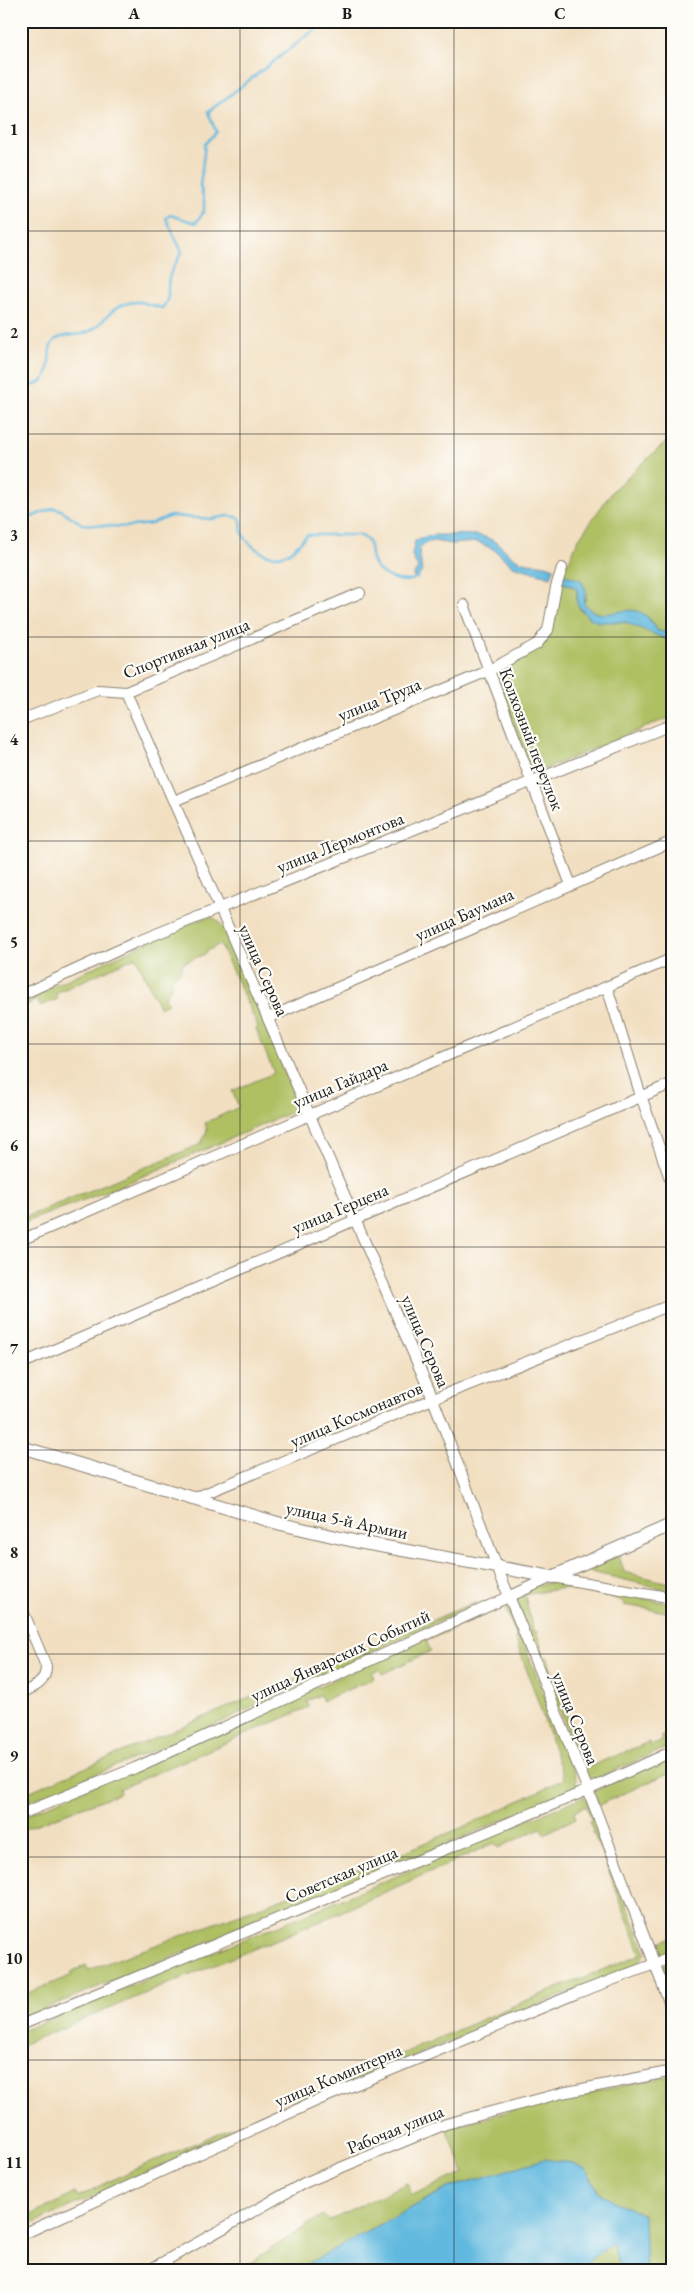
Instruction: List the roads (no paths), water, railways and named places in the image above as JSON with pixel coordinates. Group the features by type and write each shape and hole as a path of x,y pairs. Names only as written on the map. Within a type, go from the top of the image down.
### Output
{"street":[{"name":"улица Труда","path":"174,801 488,671 537,644 548,630 562,568"},
{"name":"Спортивная улица","path":"21,720 98,690 126,692 360,593"},
{"name":"Колхозный переулок","path":"464,605 571,885"},
{"name":"улица Серова","path":"126,692 433,1399 497,1567 588,1790 673,2012"},
{"name":"улица Лермонтова","path":"21,995 134,943 673,724"},
{"name":"улица Баумана","path":"268,1018 673,841"},
{"name":"улица Гайдара","path":"21,1240 673,958"},
{"path":"607,987 641,1096 673,1187"},
{"name":"улица Герцена","path":"21,1364 673,1083"},
{"name":"улица Космонавтов","path":"192,1499 433,1399 673,1304"},
{"name":"улица 5-й Армии","path":"21,1447 192,1499 281,1524 358,1542 673,1598"},
{"name":"улица Январских Событий","path":"21,1814 135,1768 285,1701 510,1596 673,1524"},
{"path":"21,1606 46,1666 44,1679 34,1688 21,1693"},
{"name":"Советская улица","path":"21,2025 588,1790 673,1751"},
{"name":"улица Коминтерна","path":"21,2235 316,2101 575,1994 673,1957"},
{"name":"Рабочая улица","path":"148,2270 304,2183 446,2124 562,2094 673,2071"}],"water":[{"path":"434,535 486,537 496,542 520,561 554,568 551,577 513,566 493,549 477,542 452,544 434,541 425,543 419,549 422,571 417,579 413,576 418,568 412,555 415,541"},
{"path":"563,574 581,580 586,590 584,603 590,610 604,614 627,610 642,613 658,631 673,633 673,642 625,622 598,622 588,617 577,604 577,589 560,581"},
{"path":"544,2159 573,2163 586,2169 601,2195 644,2215 646,2270 620,2270 612,2243 579,2270 296,2270 448,2188"}],"waterway":[{"path":"21,378 32,385 43,380 47,375 50,350 55,340 92,330 121,306 140,302 162,308 168,297 170,275 182,252 166,218 170,215 196,223 204,211 204,200 200,186 205,144 216,132 208,112 326,21"},
{"path":"21,521 54,508 61,510 82,524 125,527 151,524 171,516 211,519 228,516 237,517 241,520 242,532 245,537 253,547 265,554 277,556 287,554 307,535 358,535 364,537 369,543 372,560 377,569 382,573 394,579 406,581 417,577"}]}
